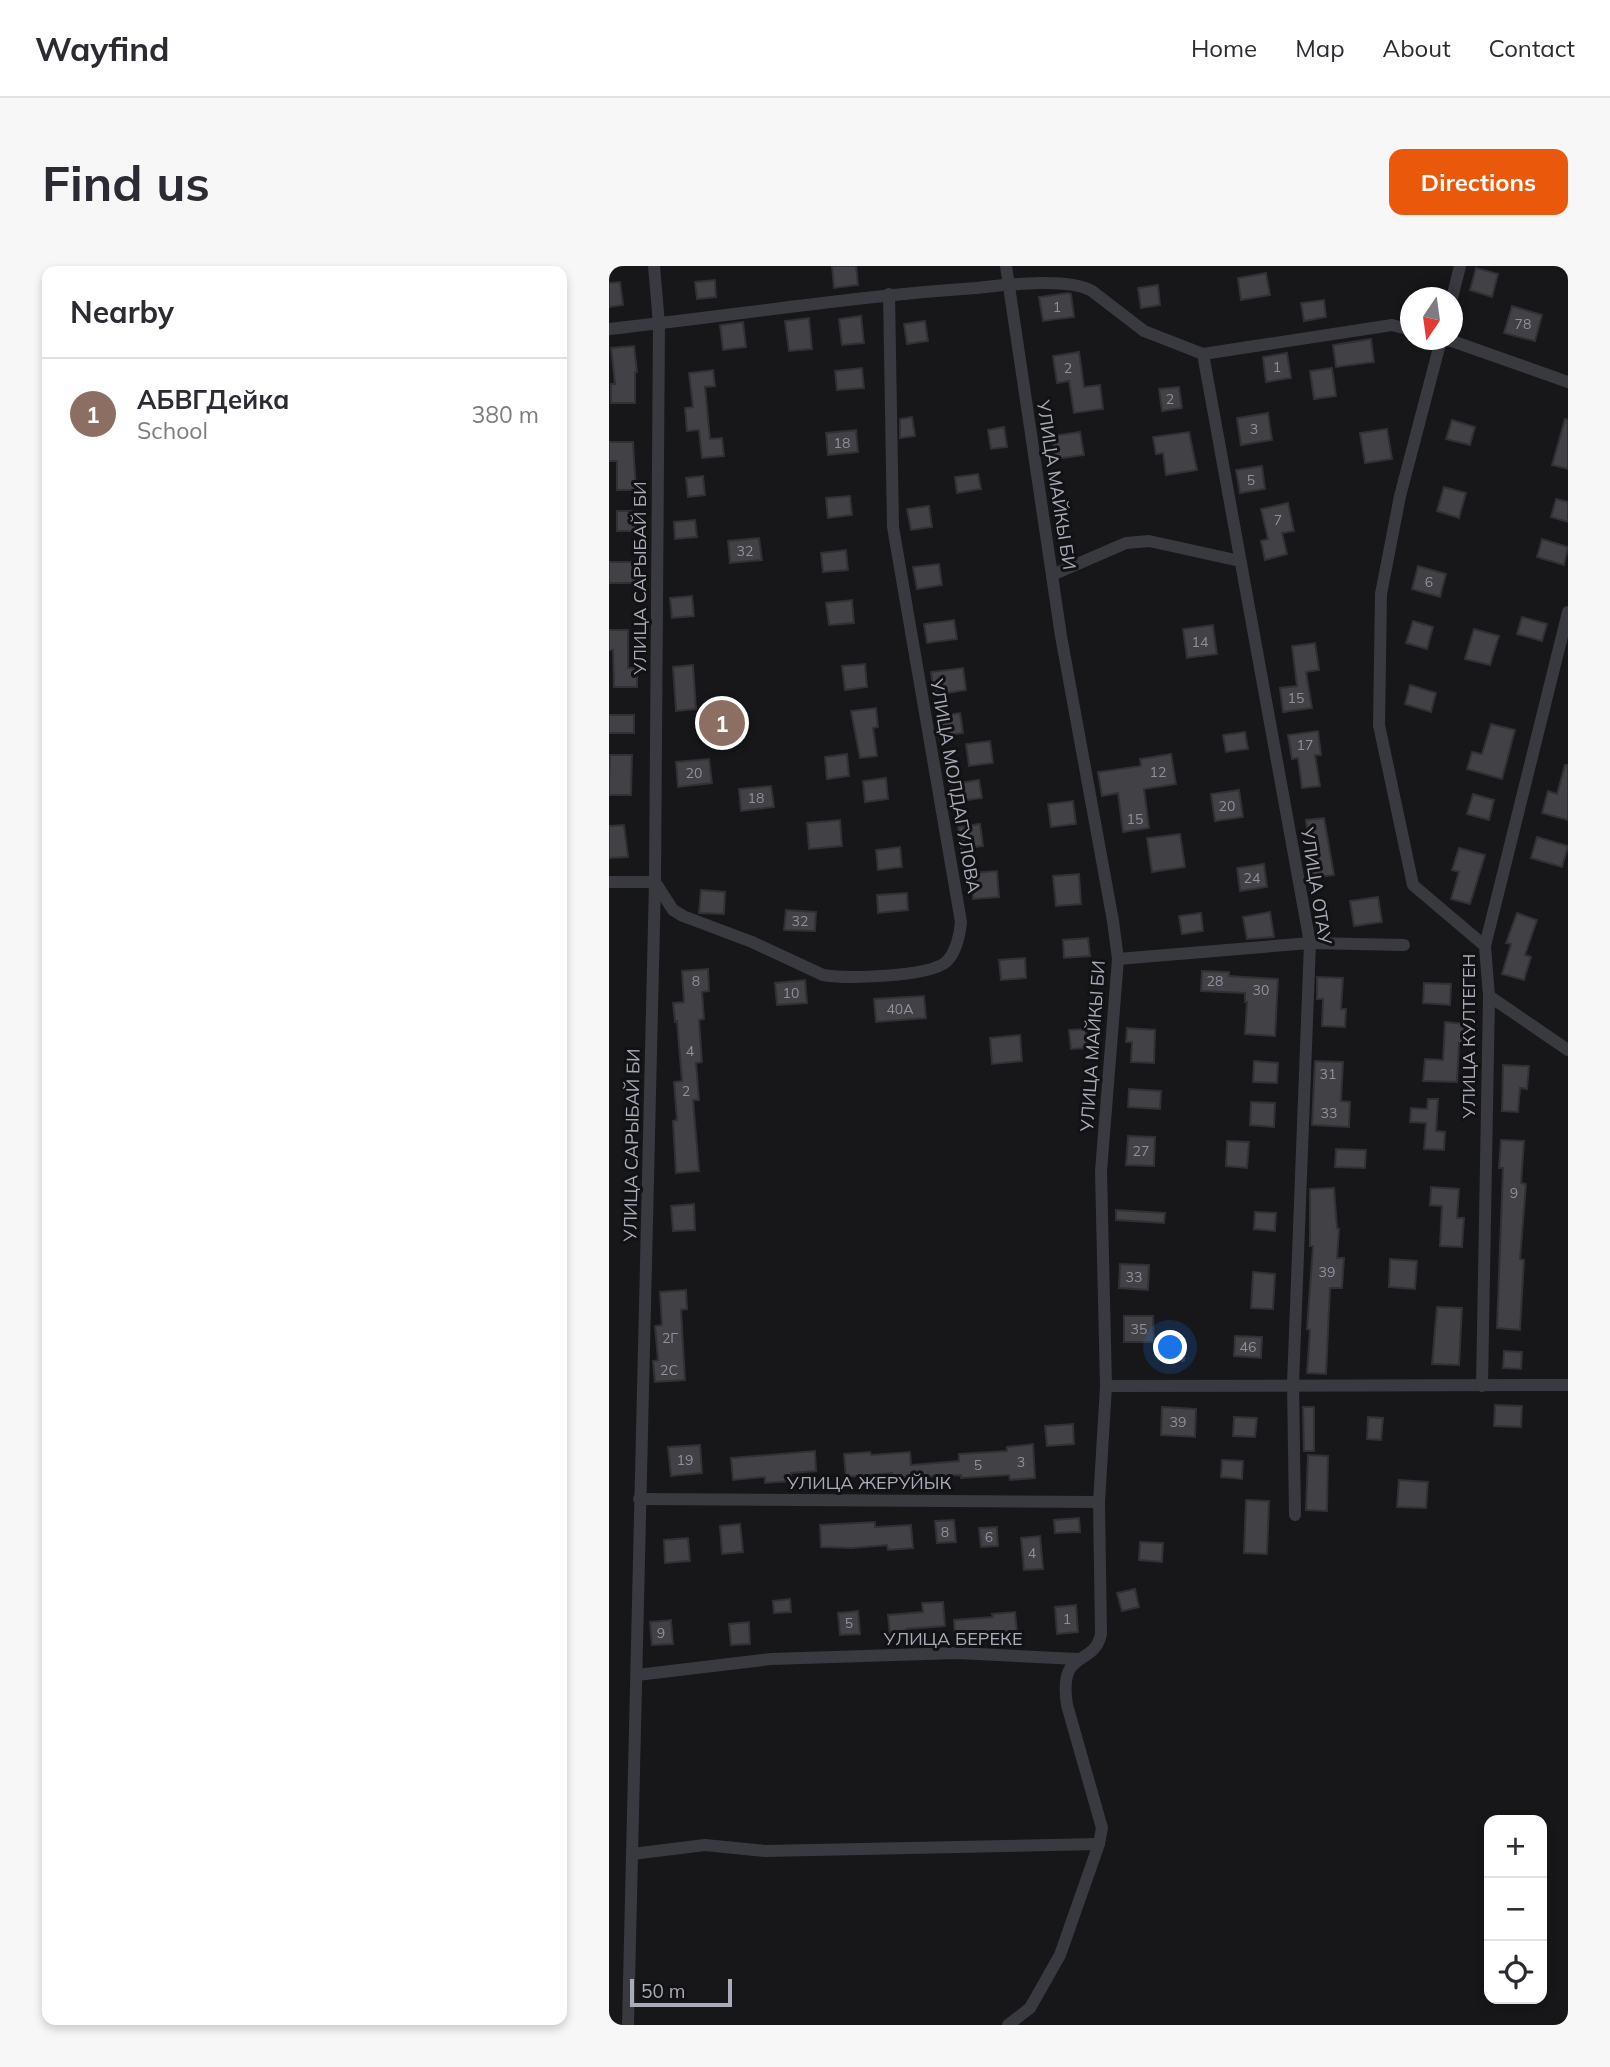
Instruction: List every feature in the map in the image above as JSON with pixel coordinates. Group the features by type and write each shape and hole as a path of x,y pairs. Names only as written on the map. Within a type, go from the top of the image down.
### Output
{"street":[{"name":"УЛИЦА САРЫБАЙ БИ","path":"628,2025 655,882 659,324 655,266"},
{"name":"УЛИЦА МАЙКЫ БИ","path":"1006,266 1052,575 1118,959 1101,1171 1106,1385 1099,1502 1101,1633 1096,1647 1077,1659"},
{"path":"1455,287 1460,266"},
{"path":"609,329 889,294 1008,285 1072,284 1083,286 1144,331 1203,354 1392,325 1400,327"},
{"name":"УЛИЦА МОЛДАГУЛОВА","path":"655,882 673,910 683,916 752,942 823,975 834,977 894,975 939,965 950,956 960,933 961,922 893,527 889,294"},
{"path":"1463,345 1568,382"},
{"path":"1438,350 1400,496 1381,593 1379,725 1413,885 1485,946"},
{"name":"УЛИЦА ОТАУ","path":"1203,354 1310,943 1293,1384 1295,1515"},
{"path":"1052,575 1126,544 1149,541 1240,561"},
{"name":"УЛИЦА КУЛТЕГЕН","path":"1482,1386 1489,996 1485,946 1568,612"},
{"path":"609,882 655,882"},
{"path":"1118,959 1310,943 1404,945"},
{"path":"1489,996 1568,1050"},
{"path":"1106,1385 1568,1385"},
{"name":"УЛИЦА ЖЕРУЙЫК","path":"639,1499 1099,1502"},
{"name":"УЛИЦА БЕРЕКЕ","path":"637,1675 784,1658 957,1653 1077,1659"},
{"path":"1008,2025 1030,2008 1060,1955 1099,1844 1102,1822 1064,1687 1066,1674 1077,1659"},
{"path":"632,1854 705,1846 765,1851 1099,1844"}],"shaded area":[{"path":"738,709 741,733 705,737 703,713"}],"building":[{"path":"832,266 856,266 858,285 834,288"},
{"path":"1476,268 1498,274 1492,297 1470,290"},
{"path":"1266,273 1270,295 1241,300 1238,278"},
{"path":"715,280 716,297 697,299 695,282"},
{"path":"620,282 623,305 609,307 609,283"},
{"path":"1158,285 1160,305 1141,308 1138,288"},
{"path":"1071,294 1074,317 1043,321 1039,297"},
{"path":"1324,300 1326,317 1304,321 1301,303"},
{"path":"1512,306 1542,315 1535,341 1504,333"},
{"path":"861,316 864,343 842,345 839,319"},
{"path":"809,318 812,349 789,351 785,321"},
{"path":"925,321 928,341 907,344 904,324"},
{"path":"743,322 746,347 723,350 720,325"},
{"path":"1371,339 1374,362 1336,367 1333,345"},
{"path":"634,346 637,372 635,403 611,403 611,384 615,384 611,348"},
{"path":"1079,352 1084,387 1100,385 1103,409 1074,413 1069,381 1057,383 1053,356"},
{"path":"1287,353 1291,378 1266,382 1263,357"},
{"path":"862,368 864,388 837,390 835,371"},
{"path":"1332,368 1336,396 1314,399 1310,371"},
{"path":"713,370 715,386 705,387 710,439 722,438 724,456 702,458 699,430 687,431 685,408 693,407 689,373"},
{"path":"1179,387 1182,408 1162,411 1159,389"},
{"path":"1268,413 1272,440 1241,445 1237,418"},
{"path":"912,417 915,436 900,438 900,419"},
{"path":"1565,419 1568,420 1568,469 1552,465"},
{"path":"1452,420 1475,427 1470,445 1446,439"},
{"path":"1004,427 1007,447 991,449 988,430"},
{"path":"1387,429 1392,459 1365,463 1360,433"},
{"path":"856,430 858,452 828,455 826,433"},
{"path":"1080,432 1084,455 1055,459 1052,436"},
{"path":"1189,432 1197,470 1166,475 1163,453 1156,454 1153,437"},
{"path":"609,442 633,442 636,490 617,490 617,461 609,461"},
{"path":"1262,466 1265,489 1240,493 1236,470"},
{"path":"978,474 981,489 957,493 955,477"},
{"path":"703,476 705,495 688,497 686,478"},
{"path":"1444,487 1466,493 1459,518 1437,511"},
{"path":"850,496 852,515 828,518 826,498"},
{"path":"1556,499 1568,502 1568,522 1551,517"},
{"path":"1288,503 1294,531 1282,533 1287,554 1265,560 1261,541 1268,539 1261,509"},
{"path":"929,506 932,527 911,530 907,509"},
{"path":"617,511 637,511 637,531 617,531"},
{"path":"695,520 697,537 675,539 674,522"},
{"path":"759,538 762,560 730,563 728,541"},
{"path":"1542,539 1568,547 1564,565 1537,557"},
{"path":"846,550 848,570 823,572 821,553"},
{"path":"609,562 637,562 637,583 609,583"},
{"path":"939,564 942,585 917,589 913,567"},
{"path":"1418,566 1446,574 1440,597 1412,589"},
{"path":"692,596 694,616 672,618 670,598"},
{"path":"852,600 854,623 829,625 826,603"},
{"path":"1522,617 1547,624 1542,641 1517,634"},
{"path":"954,620 957,639 927,643 924,624"},
{"path":"1413,621 1433,627 1427,649 1406,643"},
{"path":"1213,625 1217,654 1187,658 1183,629"},
{"path":"1474,629 1499,636 1490,665 1465,659"},
{"path":"609,630 628,630 628,668 637,668 637,687 614,687 613,650 609,650"},
{"path":"1315,643 1319,670 1306,672 1312,708 1283,712 1280,688 1297,686 1292,646"},
{"path":"865,664 867,687 845,690 842,666"},
{"path":"693,665 696,709 676,711 673,667"},
{"path":"963,668 966,690 934,695 931,672"},
{"path":"1410,685 1436,693 1431,712 1405,704"},
{"path":"876,708 878,727 873,728 877,756 860,758 851,711"},
{"path":"960,713 963,733 941,736 938,716"},
{"path":"609,715 634,715 634,733 609,733"},
{"path":"1491,724 1515,730 1502,779 1467,769 1472,752 1482,754"},
{"path":"1318,731 1321,755 1315,755 1320,786 1302,788 1298,758 1292,759 1288,735"},
{"path":"1245,732 1248,749 1226,752 1223,735"},
{"path":"990,741 993,763 969,766 966,744"},
{"path":"847,754 849,776 827,779 825,757"},
{"path":"1171,754 1176,784 1144,789 1149,828 1123,832 1118,793 1102,796 1098,772 1141,766 1140,759"},
{"path":"610,755 632,755 631,795 609,795"},
{"path":"709,759 712,783 678,787 676,762"},
{"path":"1565,765 1568,765 1568,820 1542,813 1548,791 1557,794"},
{"path":"886,778 888,799 865,802 863,781"},
{"path":"979,780 982,798 954,802 952,784"},
{"path":"771,786 774,807 741,811 739,789"},
{"path":"1239,790 1243,817 1215,821 1211,794"},
{"path":"1473,794 1494,800 1489,820 1467,814"},
{"path":"1073,801 1076,824 1051,827 1048,804"},
{"path":"1324,818 1334,875 1313,878 1306,820"},
{"path":"840,820 842,846 809,849 807,823"},
{"path":"980,824 983,846 961,849 958,827"},
{"path":"624,825 628,857 609,858 609,826"},
{"path":"1180,834 1185,867 1152,872 1147,838"},
{"path":"1537,837 1568,846 1562,867 1531,858"},
{"path":"900,847 902,867 878,870 876,850"},
{"path":"1459,848 1485,855 1470,904 1451,899 1459,872 1452,870"},
{"path":"1264,864 1267,887 1240,891 1237,868"},
{"path":"997,871 999,897 973,899 971,873"},
{"path":"1079,874 1081,904 1056,906 1053,876"},
{"path":"701,890 725,892 724,914 699,913"},
{"path":"907,893 908,910 878,913 877,895"},
{"path":"1378,897 1382,922 1354,926 1350,901"},
{"path":"786,910 816,912 815,931 784,930"},
{"path":"1270,912 1274,937 1247,939 1243,917"},
{"path":"1201,913 1203,931 1182,934 1179,916"},
{"path":"1517,913 1537,920 1525,955 1531,957 1524,980 1502,974 1511,944 1506,943"},
{"path":"1088,938 1090,956 1064,958 1063,940"},
{"path":"1025,958 1026,978 1001,980 999,960"},
{"path":"708,969 709,991 702,992 704,1019 699,1020 702,1062 696,1063 699,1100 693,1100 699,1171 676,1173 673,1121 677,1120 674,1082 682,1081 673,1003 684,1002 682,971"},
{"path":"1202,971 1229,972 1229,976 1278,979 1275,1036 1245,1034 1245,993 1201,991"},
{"path":"1317,977 1343,978 1341,1009 1346,1009 1345,1027 1322,1026 1323,999 1317,999"},
{"path":"805,980 807,1003 777,1005 775,983"},
{"path":"1424,983 1451,984 1450,1005 1423,1003"},
{"path":"924,996 926,1018 876,1022 874,999"},
{"path":"1445,1022 1465,1024 1464,1044 1459,1043 1457,1082 1423,1081 1425,1059 1443,1060"},
{"path":"1127,1028 1155,1030 1154,1063 1131,1062 1132,1042 1126,1042"},
{"path":"1086,1029 1087,1048 1071,1049 1069,1030"},
{"path":"1020,1035 1022,1061 992,1064 990,1038"},
{"path":"1254,1061 1278,1063 1277,1083 1253,1082"},
{"path":"1315,1061 1343,1062 1341,1101 1350,1102 1349,1127 1312,1125"},
{"path":"1503,1065 1529,1066 1527,1089 1520,1088 1518,1112 1502,1111"},
{"path":"1129,1089 1161,1091 1160,1109 1128,1107"},
{"path":"1428,1099 1438,1099 1436,1131 1445,1132 1444,1150 1424,1149 1426,1123 1410,1122 1411,1108 1427,1109"},
{"path":"1251,1102 1275,1103 1274,1127 1250,1125"},
{"path":"1128,1136 1155,1137 1154,1166 1126,1165"},
{"path":"1501,1140 1524,1141 1521,1183 1526,1184 1520,1259 1524,1260 1520,1330 1497,1328 1503,1168 1499,1168"},
{"path":"1227,1141 1249,1142 1247,1168 1226,1166"},
{"path":"1336,1149 1366,1150 1365,1168 1335,1167"},
{"path":"1431,1187 1459,1189 1457,1218 1464,1218 1462,1247 1440,1246 1442,1206 1430,1205"},
{"path":"1334,1188 1339,1229 1337,1258 1344,1258 1342,1288 1330,1288 1326,1374 1307,1373 1313,1246 1310,1246 1310,1189"},
{"path":"694,1204 695,1230 673,1231 671,1206"},
{"path":"1116,1210 1165,1213 1164,1223 1116,1220"},
{"path":"1255,1212 1276,1213 1275,1231 1254,1229"},
{"path":"1390,1259 1417,1261 1415,1289 1389,1287"},
{"path":"1120,1264 1149,1265 1148,1290 1119,1288"},
{"path":"1253,1272 1275,1274 1273,1309 1251,1308"},
{"path":"686,1290 687,1309 681,1310 685,1380 655,1382 653,1361 658,1360 655,1326 662,1325 660,1292"},
{"path":"1437,1307 1462,1308 1459,1365 1432,1364"},
{"path":"1124,1316 1153,1316 1154,1342 1124,1342"},
{"path":"1235,1336 1262,1337 1261,1358 1234,1356"},
{"path":"1162,1338 1185,1339 1184,1361 1161,1360"},
{"path":"1504,1351 1522,1352 1521,1369 1503,1368"},
{"path":"1495,1405 1522,1406 1521,1427 1494,1426"},
{"path":"1162,1407 1196,1409 1195,1437 1161,1435"},
{"path":"1303,1407 1314,1407 1314,1451 1304,1451"},
{"path":"1234,1417 1257,1418 1255,1437 1233,1436"},
{"path":"1368,1417 1383,1418 1381,1440 1367,1439"},
{"path":"1073,1424 1074,1444 1047,1446 1045,1426"},
{"path":"1033,1444 1035,1478 1010,1480 1009,1475 961,1478 961,1475 892,1478 892,1473 846,1477 844,1454 910,1452 911,1465 959,1461 959,1454 1007,1451 1007,1447"},
{"path":"700,1445 702,1473 671,1476 668,1447"},
{"path":"815,1451 816,1471 791,1473 791,1481 765,1483 765,1477 733,1480 731,1458"},
{"path":"1308,1455 1328,1456 1327,1511 1306,1510"},
{"path":"1222,1460 1243,1461 1242,1479 1221,1477"},
{"path":"1399,1480 1428,1482 1426,1508 1397,1507"},
{"path":"1246,1500 1269,1501 1267,1554 1244,1553"},
{"path":"1079,1518 1080,1532 1055,1533 1054,1520"},
{"path":"954,1520 956,1542 937,1543 935,1521"},
{"path":"875,1522 875,1527 911,1525 913,1548 888,1550 887,1545 821,1547 820,1525"},
{"path":"740,1524 743,1552 722,1554 720,1526"},
{"path":"997,1527 998,1546 981,1547 979,1528"},
{"path":"1040,1536 1043,1569 1024,1570 1021,1538"},
{"path":"688,1538 690,1561 665,1563 664,1540"},
{"path":"1140,1542 1163,1543 1162,1562 1139,1560"},
{"path":"1135,1589 1139,1607 1122,1611 1117,1593"},
{"path":"790,1599 791,1612 774,1613 773,1601"},
{"path":"943,1602 945,1626 906,1629 906,1634 890,1635 888,1615 923,1612 922,1603"},
{"path":"1076,1605 1078,1632 1057,1634 1055,1607"},
{"path":"858,1611 860,1634 840,1635 838,1613"},
{"path":"1015,1612 1017,1632 955,1638 954,1620"},
{"path":"671,1620 673,1644 652,1645 650,1622"},
{"path":"749,1622 750,1644 731,1645 729,1624"}],"place":[{"name":"АБВГДейка","path":"722,723"}]}
